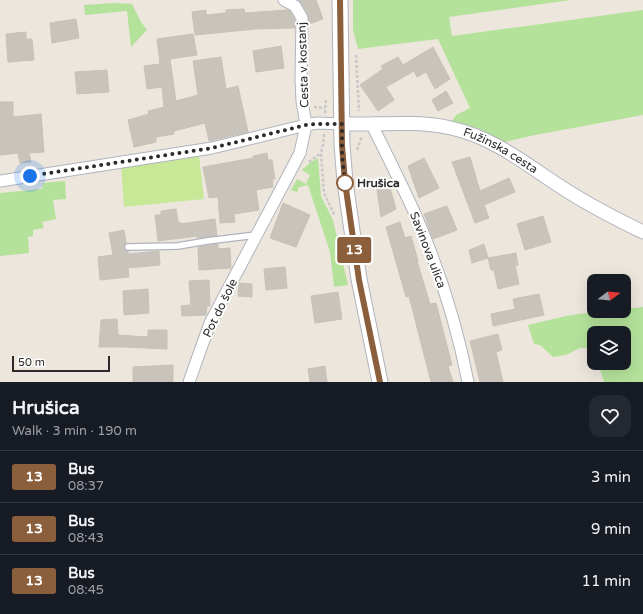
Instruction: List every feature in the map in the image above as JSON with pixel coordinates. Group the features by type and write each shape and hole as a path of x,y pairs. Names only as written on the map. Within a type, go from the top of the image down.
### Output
{"main road":[{"path":"340,0 342,124 345,182 353,244 380,382"}],"street":[{"name":"Cesta v kostanj","path":"284,0 295,6 302,18 301,80 302,101 306,125 342,124"},
{"name":"Fužinska cesta","path":"342,124 429,124 452,128 474,135 501,147 584,201 643,232"},
{"name":"Savinova ulica","path":"372,124 415,214 433,257 455,326 468,382"},
{"path":"0,181 212,148 306,125"},
{"name":"Pot do šole","path":"189,382 210,323 300,153 306,125"}],"lane":[{"path":"128,248 178,246 256,235"}],"path":[{"path":"356,53 360,117"}],"green space":[{"path":"353,0 571,0 449,17 452,36 643,10 643,115 505,142 477,128 452,121 456,115 470,108 438,39 358,49 353,30"},
{"path":"114,3 132,4 147,30 131,47 127,11 85,15 84,5"},
{"path":"199,156 204,199 124,207 121,166"},
{"path":"318,158 321,196 333,220 348,285 334,287 330,252 308,185 299,187 297,192 291,190 297,179 306,184 310,175 302,170"},
{"path":"65,181 66,199 53,200 56,219 42,222 44,228 33,230 33,236 28,237 29,253 0,256 0,193 42,189 43,183"},
{"path":"643,307 643,382 604,382 600,370 631,370 631,326 587,326 587,348 580,348 566,355 553,357 540,345 534,344 528,325 587,313 587,318 631,318 631,308"}],"building":[{"path":"299,0 316,0 323,19 309,24 308,14"},
{"path":"244,9 245,13 290,11 295,20 295,28 255,29 195,35 192,12 206,10 206,15 226,13 226,10"},
{"path":"76,19 79,38 52,43 50,23"},
{"path":"26,32 26,39 32,39 34,60 8,62 6,34"},
{"path":"193,34 197,55 170,59 176,101 198,95 193,61 221,57 226,89 238,86 248,132 209,141 205,123 174,131 174,134 156,137 156,142 134,147 128,120 149,114 148,111 164,107 162,87 147,89 144,66 160,64 157,39"},
{"path":"281,46 284,68 256,72 253,51"},
{"path":"433,47 450,79 435,89 426,72 417,77 414,71 386,87 394,100 378,111 360,85 383,69 381,66 398,57 403,65"},
{"path":"107,70 109,92 77,94 75,72"},
{"path":"446,91 453,103 438,111 432,100"},
{"path":"0,102 13,102 13,117 41,114 44,152 29,153 31,162 20,163 18,153 0,155"},
{"path":"267,153 268,160 272,160 275,179 272,179 273,187 256,190 259,210 234,214 235,222 220,223 218,197 209,198 203,167 253,158 253,156"},
{"path":"470,157 480,191 509,178 515,192 484,205 489,218 475,223 452,162"},
{"path":"424,158 439,188 419,198 408,166"},
{"path":"384,177 388,180 396,209 381,217 376,183 379,179"},
{"path":"283,203 310,215 296,247 270,238"},
{"path":"447,206 457,230 433,239 424,214"},
{"path":"176,209 178,222 180,222 180,224 215,219 217,236 197,238 197,236 158,241 155,215 161,215 161,211"},
{"path":"543,216 551,242 525,250 517,224"},
{"path":"400,222 405,238 411,236 430,304 436,303 452,365 448,366 453,382 431,382 409,296 406,297 386,227"},
{"path":"124,230 126,243 124,247 128,251 128,254 159,251 160,265 128,268 129,277 100,280 98,257 113,255 109,233"},
{"path":"218,244 218,249 230,248 231,268 199,270 198,247"},
{"path":"484,244 488,258 472,263 469,250"},
{"path":"516,253 518,265 515,265 519,284 498,289 494,270 491,270 488,258"},
{"path":"285,267 287,288 266,290 264,269"},
{"path":"209,280 210,306 207,306 206,315 182,316 181,306 191,305 189,281"},
{"path":"239,283 252,284 252,297 238,296"},
{"path":"148,289 149,313 124,315 123,291"},
{"path":"338,292 342,319 315,323 311,296"},
{"path":"539,294 544,315 493,326 491,314 515,309 513,299"},
{"path":"117,319 118,335 148,337 148,330 167,330 167,349 99,347 101,320"},
{"path":"498,334 502,350 496,352 503,382 480,382 470,341"},
{"path":"173,365 173,382 133,382 133,367"},
{"path":"325,366 327,382 310,382 308,369"}],"bus line":[{"name":"13","path":"340,0 342,155 359,280 380,382"}],"place":[{"name":"Hrušica","path":"345,183"}],"route":[{"path":"30,176 212,148 306,125 324,123 342,124 342,155 345,183"}]}
